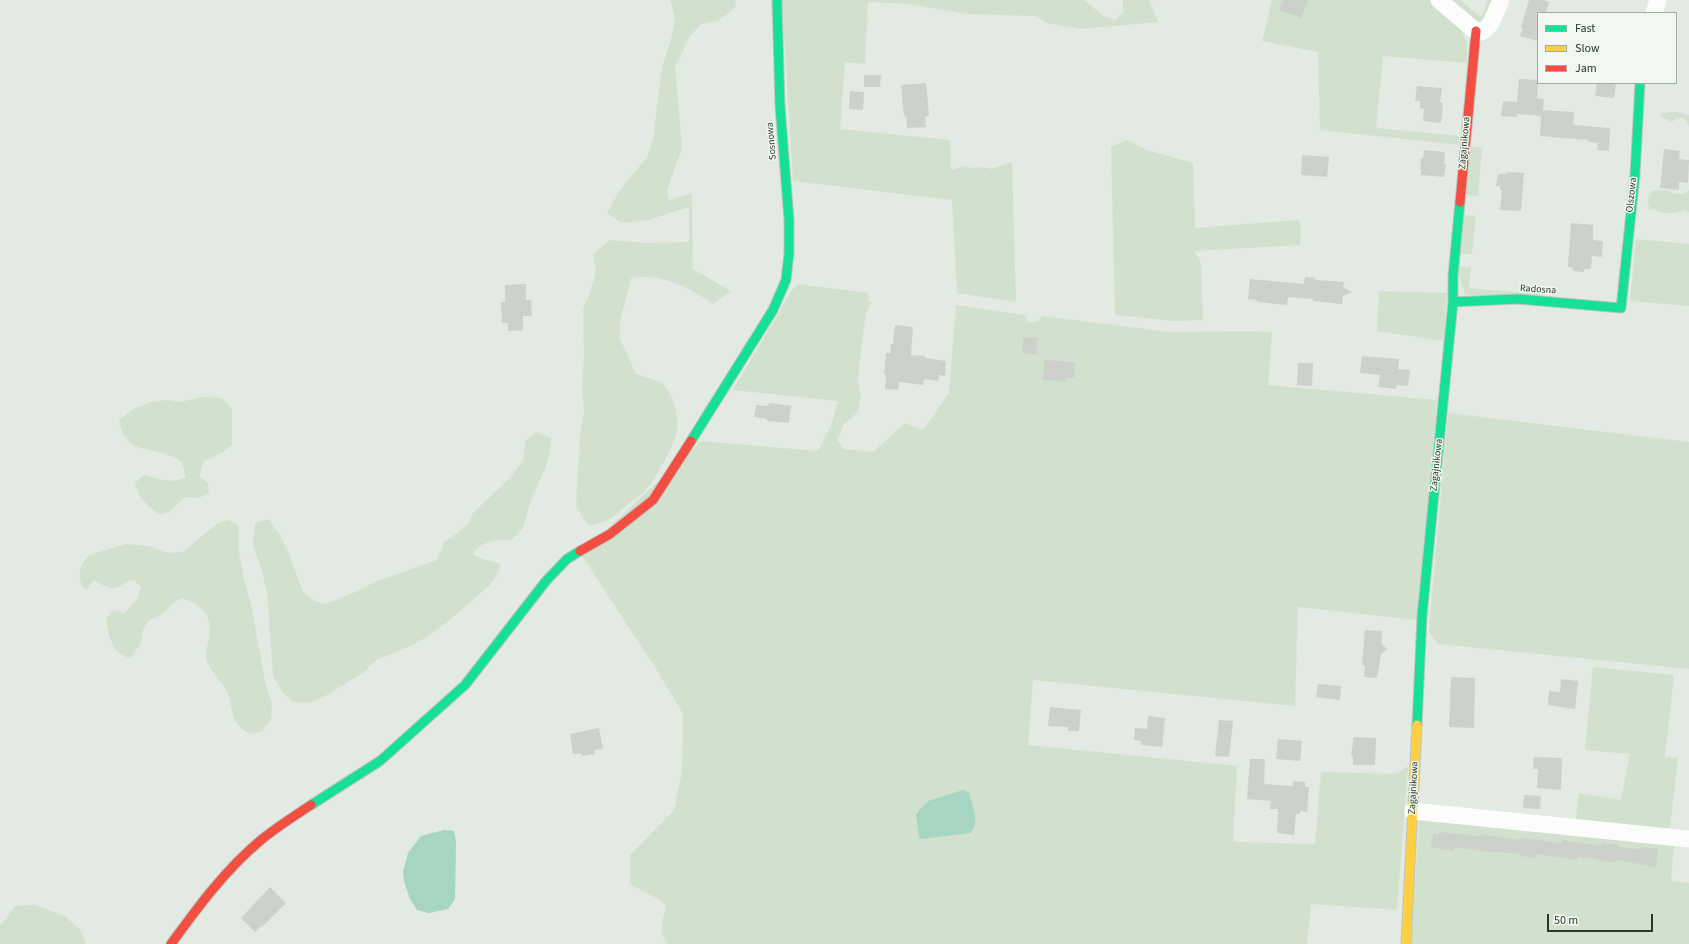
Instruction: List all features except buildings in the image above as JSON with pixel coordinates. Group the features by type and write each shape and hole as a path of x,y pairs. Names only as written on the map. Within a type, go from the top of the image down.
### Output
{"street":[{"name":"Sosnowa","path":"171,944 203,900 239,860 261,840 286,821 380,761 465,685 546,581 567,560 610,534 653,500 773,310 786,280 790,220 780,106 777,0"},
{"path":"1438,0 1476,31 1484,30 1488,27 1501,0"},
{"path":"1654,12 1658,0"},
{"name":"Zagajnikowa","path":"1406,944 1422,616 1453,302 1452,276 1476,31"},
{"name":"Olszowa","path":"1621,308 1635,176 1640,84"},
{"name":"Radosna","path":"1453,302 1518,299 1621,308"},
{"path":"1413,811 1689,839"}],"shaded area":[{"path":"670,0 736,0 735,8 718,21 701,24 690,36 675,67 682,148 667,190 669,200 692,193 693,269 731,291 713,304 694,292 674,283 653,278 631,278 620,321 620,339 636,374 662,383 670,395 675,405 677,416 676,434 664,462 647,489 639,497 611,518 601,523 588,525 576,505 580,437 584,412 582,389 584,357 583,309 591,290 596,271 593,254 610,240 645,243 689,242 689,207 648,220 621,223 607,213 620,190 647,157 653,140 662,67 672,36 675,17"},
{"path":"782,0 1084,0 1103,16 1115,20 1123,12 1123,0 1149,0 1158,22 1081,29 1047,23 1035,16 967,14 909,4 868,2 865,64 845,62 840,129 950,140 951,170 964,166 972,168 984,167 991,169 1012,162 1016,302 957,293 952,200 793,181"},
{"path":"1272,0 1433,0 1461,29 1467,43 1467,63 1383,56 1376,128 1461,136 1460,145 1320,130 1318,52 1262,41"},
{"path":"1448,0 1460,0 1479,16 1483,14 1487,0 1497,0 1482,22 1478,22"},
{"path":"1676,112 1689,115 1689,126 1683,118 1676,118 1672,122 1663,118 1661,113"},
{"path":"1127,140 1147,150 1193,163 1195,228 1299,220 1301,231 1300,245 1194,251 1201,263 1203,320 1175,321 1115,315 1111,147"},
{"path":"1468,147 1482,147 1478,196 1464,195"},
{"path":"1667,190 1675,194 1683,194 1689,190 1689,212 1685,210 1669,213 1654,209 1650,210 1648,200 1652,191"},
{"path":"1462,215 1476,216 1472,254 1459,254"},
{"path":"1636,239 1689,244 1689,306 1630,301"},
{"path":"1456,266 1471,267 1469,288 1546,295 1465,295"},
{"path":"798,284 869,293 868,302 872,302 866,313 861,349 858,381 861,396 858,412 844,424 837,440 844,449 873,452 905,423 923,430 949,393 956,305 1025,315 1028,322 1038,322 1042,316 1170,332 1272,332 1268,385 1437,400 1418,620 1298,607 1295,706 1033,680 1028,745 1237,766 1233,842 1315,844 1321,772 1397,774 1408,766 1397,910 1311,904 1307,944 668,944 661,933 666,905 630,884 630,855 674,810 682,772 683,714 658,672 581,554 701,441 818,451 831,426 838,401 733,390 792,290"},
{"path":"1379,291 1447,293 1444,341 1377,331"},
{"path":"203,397 222,398 232,409 232,444 224,452 204,461 199,475 208,483 209,493 199,498 185,497 169,512 159,514 144,501 138,493 135,483 144,475 171,481 186,477 182,462 167,455 141,448 130,443 122,431 119,421 131,410 151,402 167,400 180,402"},
{"path":"1448,413 1689,442 1689,669 1439,644 1429,632"},
{"path":"536,432 551,438 550,452 545,469 532,497 523,528 512,540 490,542 480,546 473,554 480,558 500,564 499,572 490,585 440,628 415,644 376,660 363,673 325,696 309,703 293,702 283,693 273,676 267,593 262,571 253,545 255,523 269,519 279,533 290,556 303,592 315,601 326,604 358,591 375,582 437,560 444,543 467,525 473,513 509,479 523,461 526,440"},
{"path":"228,520 238,525 238,546 244,580 251,604 266,686 272,703 271,719 262,731 251,734 244,731 235,721 226,689 212,671 207,661 206,651 209,640 210,624 201,608 196,604 181,598 172,604 163,614 148,621 143,630 141,643 130,659 115,650 109,636 106,619 113,610 124,614 137,599 141,587 134,580 118,587 111,588 94,580 87,590 82,586 80,580 81,566 89,555 126,544 149,546 167,553 183,552 219,522"},
{"path":"1593,667 1674,675 1665,757 1678,758 1670,829 1674,844 1671,881 1689,883 1689,944 1411,944 1420,806 1576,820 1579,793 1621,800 1630,754 1585,750"},
{"path":"963,790 969,793 975,814 975,824 970,833 919,838 916,815 921,808 928,801"},
{"path":"444,830 454,831 456,841 455,899 448,909 429,913 417,910 410,899 404,881 403,872 408,853 421,836"},
{"path":"34,905 63,915 80,929 86,944 0,944 0,926 15,906"}],"traffic: fast":[{"path":"691,441 773,310 786,280 789,253 789,220 780,106 777,0"},
{"path":"1453,302 1518,299 1621,308 1635,175 1640,84"},
{"path":"1417,725 1422,616 1453,302 1453,276 1460,202"},
{"path":"311,805 380,761 465,685 546,581 567,559 580,551"}],"traffic: slow":[{"path":"1406,944 1417,725"}],"traffic: jam":[{"path":"1460,202 1476,31"},
{"path":"580,551 610,534 653,500 691,441"},
{"path":"171,944 224,876 248,852 267,835 311,805"}]}
